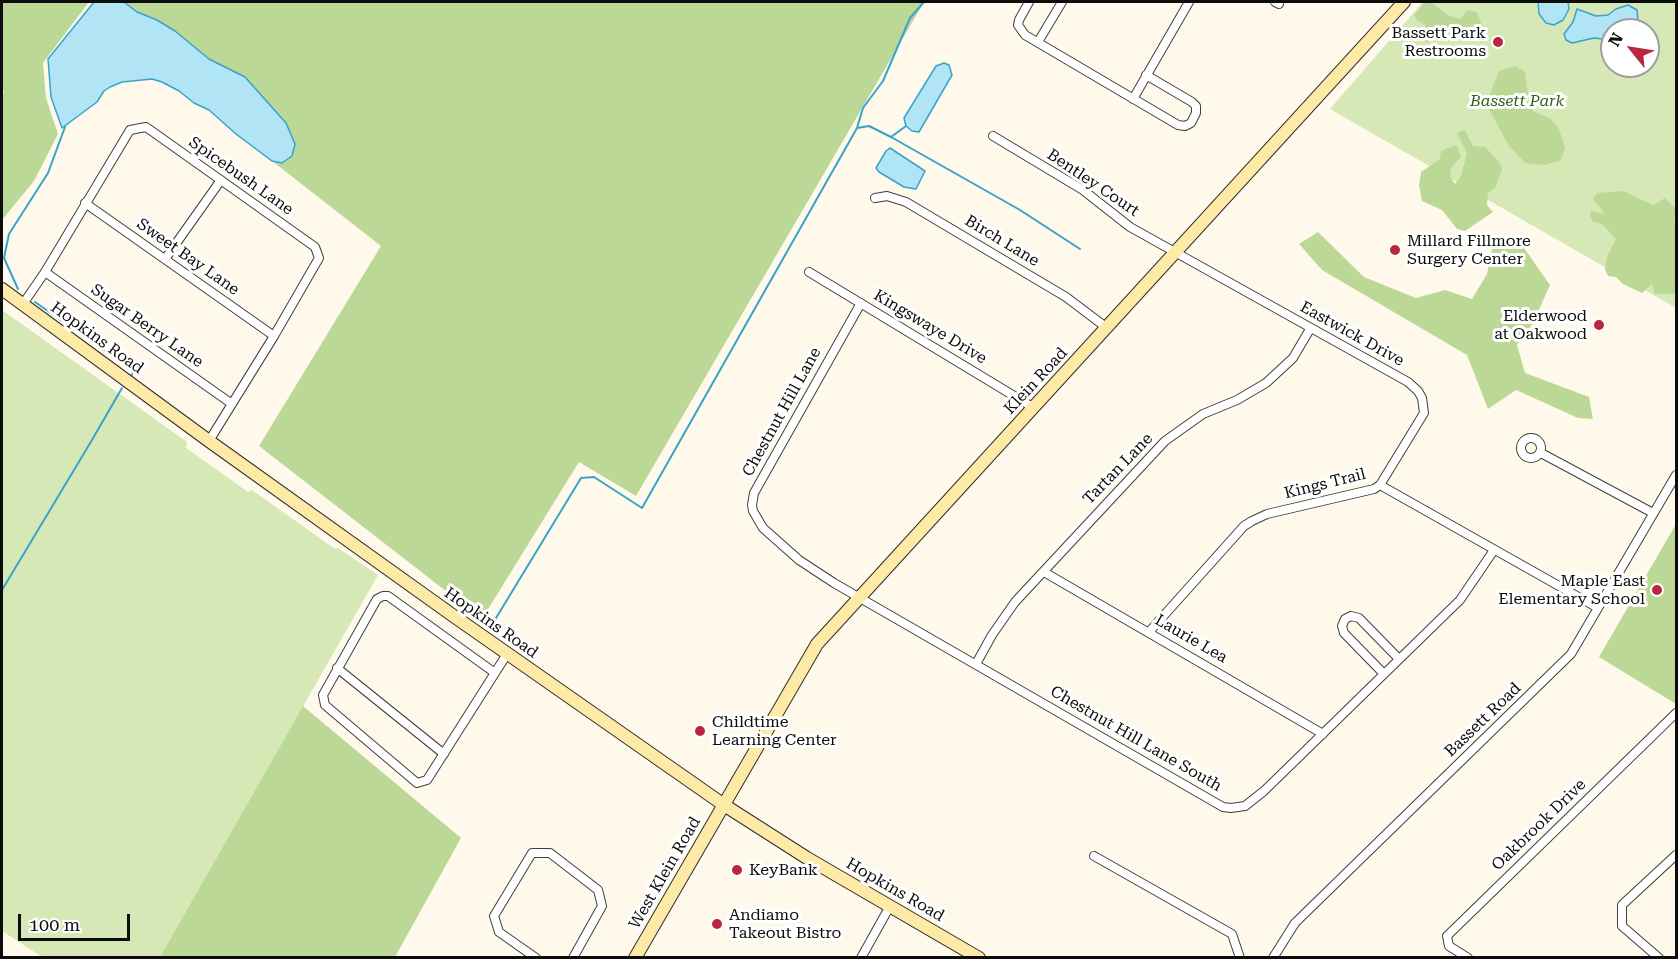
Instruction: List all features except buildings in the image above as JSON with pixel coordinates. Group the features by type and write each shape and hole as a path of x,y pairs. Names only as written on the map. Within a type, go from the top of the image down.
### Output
{"street":[{"path":"1029,2 1018,20 1018,25 1025,35 1178,125 1185,126 1195,118 1196,106 1192,102 1146,75"},
{"path":"1038,42 1062,2"},
{"path":"1132,99 1189,2"},
{"name":"Klein Road","path":"724,805 817,644 1404,2"},
{"name":"Spicebush Lane","path":"23,304 45,272 130,130 146,127 315,247 319,258 209,441"},
{"name":"Bentley Court","path":"993,136 1083,190 1121,221 1176,254"},
{"path":"165,259 221,180"},
{"name":"Birch Lane","path":"875,198 886,196 906,202 1066,297 1107,328"},
{"name":"Sweet Bay Lane","path":"85,203 274,336"},
{"name":"Eastwick Drive","path":"1176,254 1408,382 1418,391 1422,398 1424,413 1380,485"},
{"name":"Sugar Berry Lane","path":"45,272 232,404"},
{"name":"Kingswaye Drive","path":"809,272 1034,408"},
{"name":"Hopkins Road","path":"2,289 209,441 507,654 724,805 807,858 979,957"},
{"name":"Chestnut Hill Lane","path":"860,598 822,576 785,549 763,528 756,518 752,505 754,493 861,303"},
{"name":"Tartan Lane","path":"976,664 1004,617 1165,441 1203,414 1237,400 1266,383 1293,358 1310,329"},
{"path":"1541,453 1653,513"},
{"name":"Bassett Road","path":"1273,957 1295,923 1571,654 1677,475"},
{"name":"Kings Trail","path":"1149,632 1252,520 1267,514 1374,489 1380,485 1598,608"},
{"name":"Chestnut Hill Lane South","path":"860,598 1223,807 1239,808 1251,803 1460,600 1494,550"},
{"name":"Laurie Lea","path":"1044,572 1323,734"},
{"path":"495,673 388,596 382,596 377,599 323,695 325,705 417,783 428,780 507,654"},
{"path":"1384,674 1344,633 1342,626 1345,619 1351,616 1359,618 1399,659"},
{"path":"337,668 444,754"},
{"name":"Oakbrook Drive","path":"1468,957 1449,946 1447,936 1677,713"},
{"name":"West Klein Road","path":"635,957 724,805"},
{"path":"536,957 500,932 494,916 532,853 550,853 598,890 602,906 573,957"},
{"path":"1094,855 1232,933 1240,957"},
{"path":"1659,957 1622,926 1622,905 1677,855"},
{"path":"861,957 890,906"}],"green space":[{"path":"2,2 89,2 43,63 46,98 58,134 34,181 2,220 2,99 4,92 2,91"},
{"path":"124,2 924,2 636,496 579,462 482,619 259,446 381,246 272,161 279,163 292,156 294,141 284,120 245,77 209,59 175,31 137,12"},
{"name":"Bassett Park","path":"1423,2 1676,2 1676,308 1330,109"},
{"path":"1425,2 1431,2 1449,16 1461,19 1467,10 1477,12 1482,26 1475,33 1464,36 1454,29 1437,31 1433,27 1435,36 1427,43 1422,38 1426,25 1418,21 1414,15"},
{"path":"1515,66 1525,72 1529,102 1533,111 1551,119 1559,129 1565,148 1561,160 1545,165 1525,163 1509,146 1486,104 1499,71"},
{"path":"1465,130 1473,146 1485,147 1500,163 1502,169 1495,188 1488,193 1487,205 1493,212 1465,231 1457,229 1442,210 1422,201 1419,185 1421,172 1440,159 1441,151 1456,145 1461,157 1451,168 1450,176 1455,184 1461,176 1467,153 1457,133"},
{"path":"1623,191 1653,205 1665,198 1676,209 1674,223 1676,224 1676,292 1673,294 1655,294 1652,284 1642,293 1623,284 1616,277 1608,276 1605,269 1607,257 1616,239 1602,224 1594,222 1590,217 1591,211 1605,214 1593,199 1597,193"},
{"path":"1318,232 1364,277 1416,298 1445,290 1472,299 1487,274 1494,239 1522,245 1550,285 1533,323 1517,345 1525,373 1589,397 1593,419 1578,418 1516,390 1488,409 1467,355 1322,270 1299,244"},
{"path":"2,310 187,442 186,448 248,492 252,490 335,549 338,548 378,575 160,957 42,957 2,931"},
{"name":"Maple East Elementary School","path":"1676,524 1676,704 1599,657"},
{"path":"303,706 461,838 395,957 160,957"}],"water":[{"path":"94,2 124,2 137,12 175,31 209,59 245,77 286,123 295,144 292,156 282,163 272,161 209,110 194,103 179,91 152,79 122,82 110,87 104,91 97,102 62,128 51,97 48,59"},
{"path":"1538,2 1568,2 1569,9 1563,20 1554,25 1546,23 1539,14"},
{"path":"1628,5 1637,10 1638,18 1600,18 1600,39 1572,43 1566,40 1564,34 1573,22 1577,9 1596,16 1608,15"},
{"path":"944,63 949,65 952,75 919,132 912,131 906,126 904,118 936,66"},
{"path":"890,148 925,171 916,189 904,187 876,168"}],"waterway":[{"path":"857,128 863,108 883,81 910,18 924,2"},
{"path":"493,623 581,478 594,477 642,508 857,128 869,126 891,137 1020,210 1080,249"},
{"path":"891,137 906,126"},
{"path":"18,289 4,258 9,234 48,173 65,127"},
{"path":"35,302 134,371 131,376"},
{"path":"2,590 122,388"}],"place":[{"name":"Bassett Park Restrooms","path":"1498,42"},
{"name":"Millard Fillmore Surgery Center","path":"1395,250"},
{"name":"Elderwood at Oakwood","path":"1599,325"},
{"name":"Maple East Elementary School","path":"1657,590"},
{"name":"Childtime Learning Center","path":"700,731"},
{"name":"KeyBank","path":"737,870"},
{"name":"Andiamo Takeout Bistro","path":"717,924"}]}
